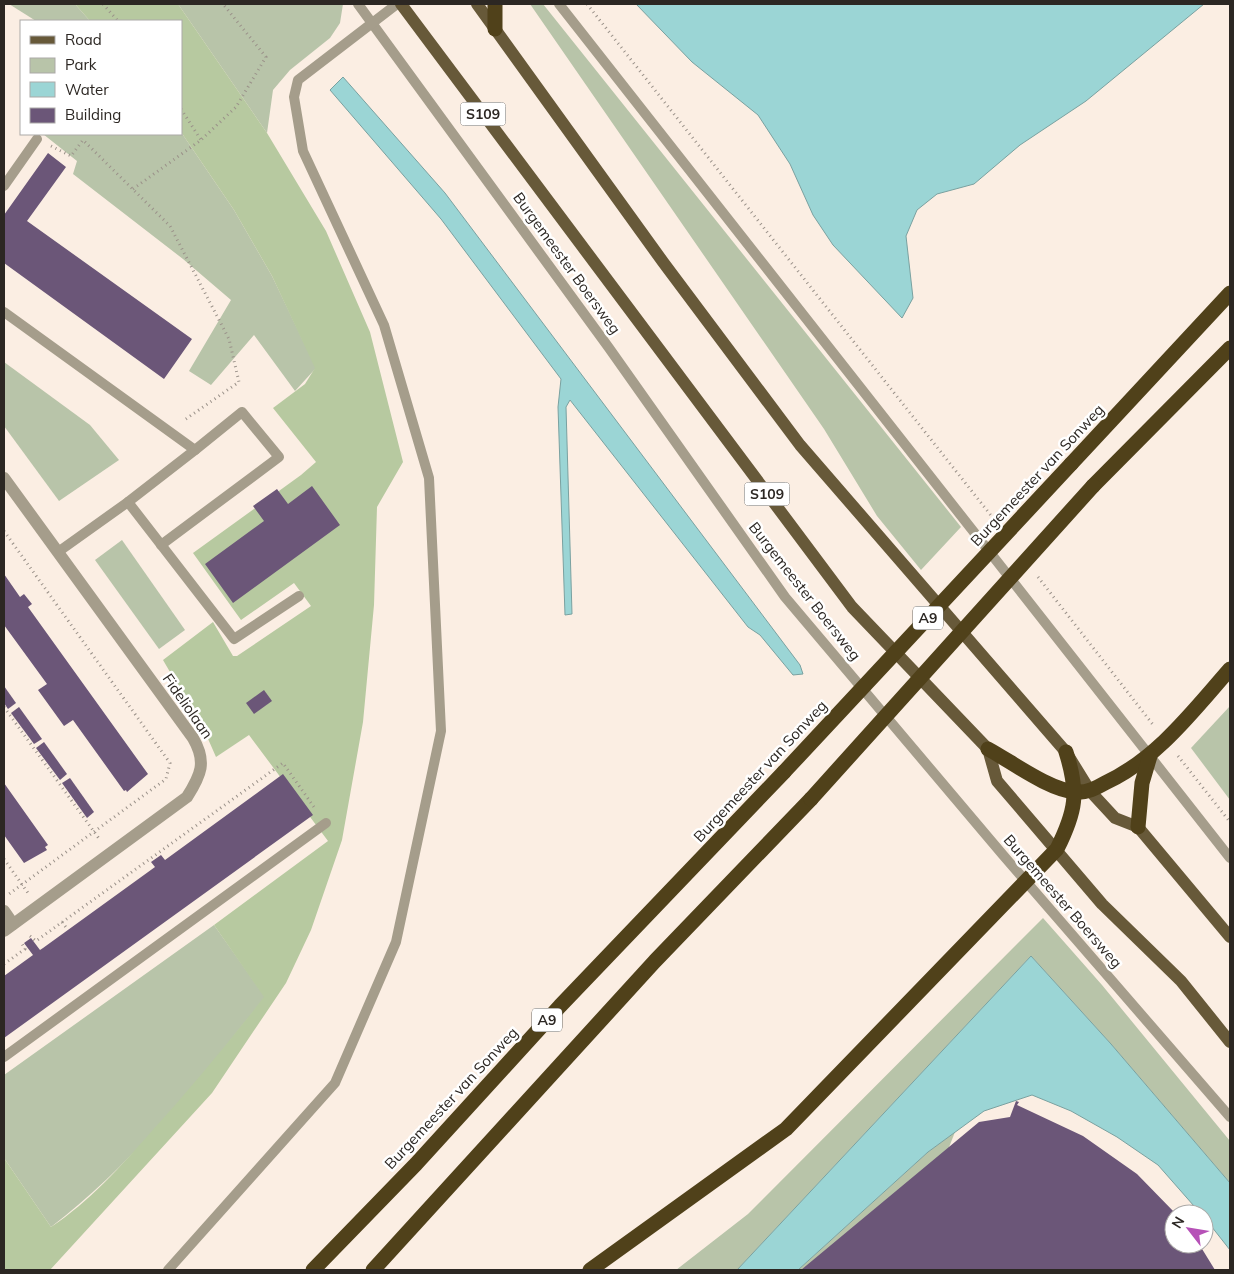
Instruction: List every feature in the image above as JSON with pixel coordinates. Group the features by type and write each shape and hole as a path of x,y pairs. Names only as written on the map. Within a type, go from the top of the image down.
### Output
{"highway":[{"path":"495,4 495,29"},
{"name":"Burgemeester van Sonweg","path":"313,1270 416,1164 560,1006 784,772 1230,293"},
{"name":"A9","path":"373,1270 655,961 811,800 1093,486 1230,348"},
{"path":"988,749 1038,778 1083,791 1132,770 1150,756 1230,669"},
{"path":"1066,752 1074,776 1083,791"},
{"path":"1138,827 1142,783 1150,756"},
{"path":"590,1270 786,1129 1057,850 1083,791"}],"main road":[{"name":"Burgemeester Boersweg","path":"399,4 852,607 988,749 997,781 1102,904 1181,982 1230,1042"},
{"path":"477,4 663,262 800,445 1066,752"},
{"path":"1083,791 1115,818 1138,827 1230,937"}],"street":[{"name":"Fideliolaan","path":"4,478 201,751 201,776 188,797 8,927"},
{"path":"4,911 8,927"}],"lane":[{"name":"Burgemeester Boersweg","path":"358,4 609,348 785,597 1230,1118"},
{"path":"168,1270 335,1083 396,942 441,731 429,478 384,325 303,151 294,97 298,80 399,4"},
{"path":"559,4 1230,858"},
{"path":"4,186 37,139"},
{"path":"4,312 195,450"},
{"path":"58,552 128,502 242,412 279,457 161,545"},
{"path":"128,502 234,639 299,596"},
{"path":"4,1057 326,823"}],"path":[{"path":"103,4 117,20"},
{"path":"133,190 201,140 236,107 266,57 223,4"},
{"path":"587,4 997,523"},
{"path":"182,110 201,140"},
{"path":"37,139 70,156 83,140 170,226 230,339 239,382 168,431"},
{"path":"4,531 170,763 166,779 4,898"},
{"path":"1032,569 1230,822"},
{"path":"4,707 110,854"},
{"path":"4,964 25,949 21,943 24,940 32,935 36,941 282,763 326,823"},
{"path":"4,859 38,906"},
{"path":"62,922 68,930"}],"green space":[{"path":"9,4 75,4 89,20 34,20"},
{"path":"75,4 178,4 267,133 326,231 370,332 403,462 377,507 374,605 363,722 342,840 311,930 286,983 212,1093 50,1270 4,1270 4,1158 51,1227 104,1183 180,1099 264,997 214,925 328,841 249,735 216,757 205,732 163,660 213,622 233,656 237,656 311,606 294,583 241,620 193,553 301,475 316,462 273,408 305,384 315,368 272,276 234,210 182,133 182,20 89,20"},
{"path":"178,4 343,4 340,23 330,38 290,70 273,90 267,133"},
{"path":"530,4 543,4 961,527 921,570 877,516 824,429"},
{"path":"182,133 234,210 272,276 316,368 295,391 254,335 211,385 189,371 231,300 183,259 73,174 77,161 44,135 182,135"},
{"path":"4,362 90,425 119,460 59,501 4,426"},
{"path":"122,540 185,630 159,649 95,560"},
{"path":"1230,706 1230,800 1191,748"},
{"path":"1043,918 1102,985 1230,1141 1230,1183 1111,1044 1031,956 737,1270 676,1270 748,1214"},
{"path":"214,925 265,997 165,1118 111,1175 51,1227 4,1158 4,1075"},
{"path":"955,1132 933,1188 865,1270 798,1270 928,1152"}],"water":[{"path":"636,4 1204,4 1086,101 1020,145 974,184 937,194 917,210 906,236 913,298 902,318 833,245 813,215 790,164 758,115 692,62"},
{"path":"343,77 445,193 800,665 803,674 793,675 760,635 748,627 570,400 566,407 572,614 565,615 558,407 561,379 441,219 330,90"},
{"path":"1031,956 1111,1044 1230,1183 1230,1250 1214,1230 1214,1204 1192,1204 1158,1165 1117,1137 1071,1111 1032,1095 984,1111 928,1152 798,1270 737,1270"}],"building":[{"path":"48,153 66,167 27,221 192,339 164,379 4,263 4,215"},
{"path":"312,486 340,525 233,603 205,564 264,521 253,506 277,489 288,504"},
{"path":"4,574 20,597 24,594 32,604 28,607 148,774 127,792 126,790 124,791 73,720 64,726 38,690 47,684 4,625"},
{"path":"4,686 16,703 8,709 4,703"},
{"path":"264,690 272,701 254,714 246,703"},
{"path":"19,707 42,739 34,744 11,713"},
{"path":"44,742 67,774 60,780 36,748"},
{"path":"283,774 313,815 4,1038 4,976 33,955 24,943 31,938 40,950 155,867 151,862 161,855 165,860"},
{"path":"70,778 94,812 87,818 62,783"},
{"path":"4,783 48,845 45,847 47,850 24,863 4,835"},
{"path":"1016,1101 1019,1102 1017,1105 1083,1136 1137,1174 1166,1204 1164,1204 1164,1254 1205,1254 1215,1270 801,1270 979,1122 1010,1117"}]}
